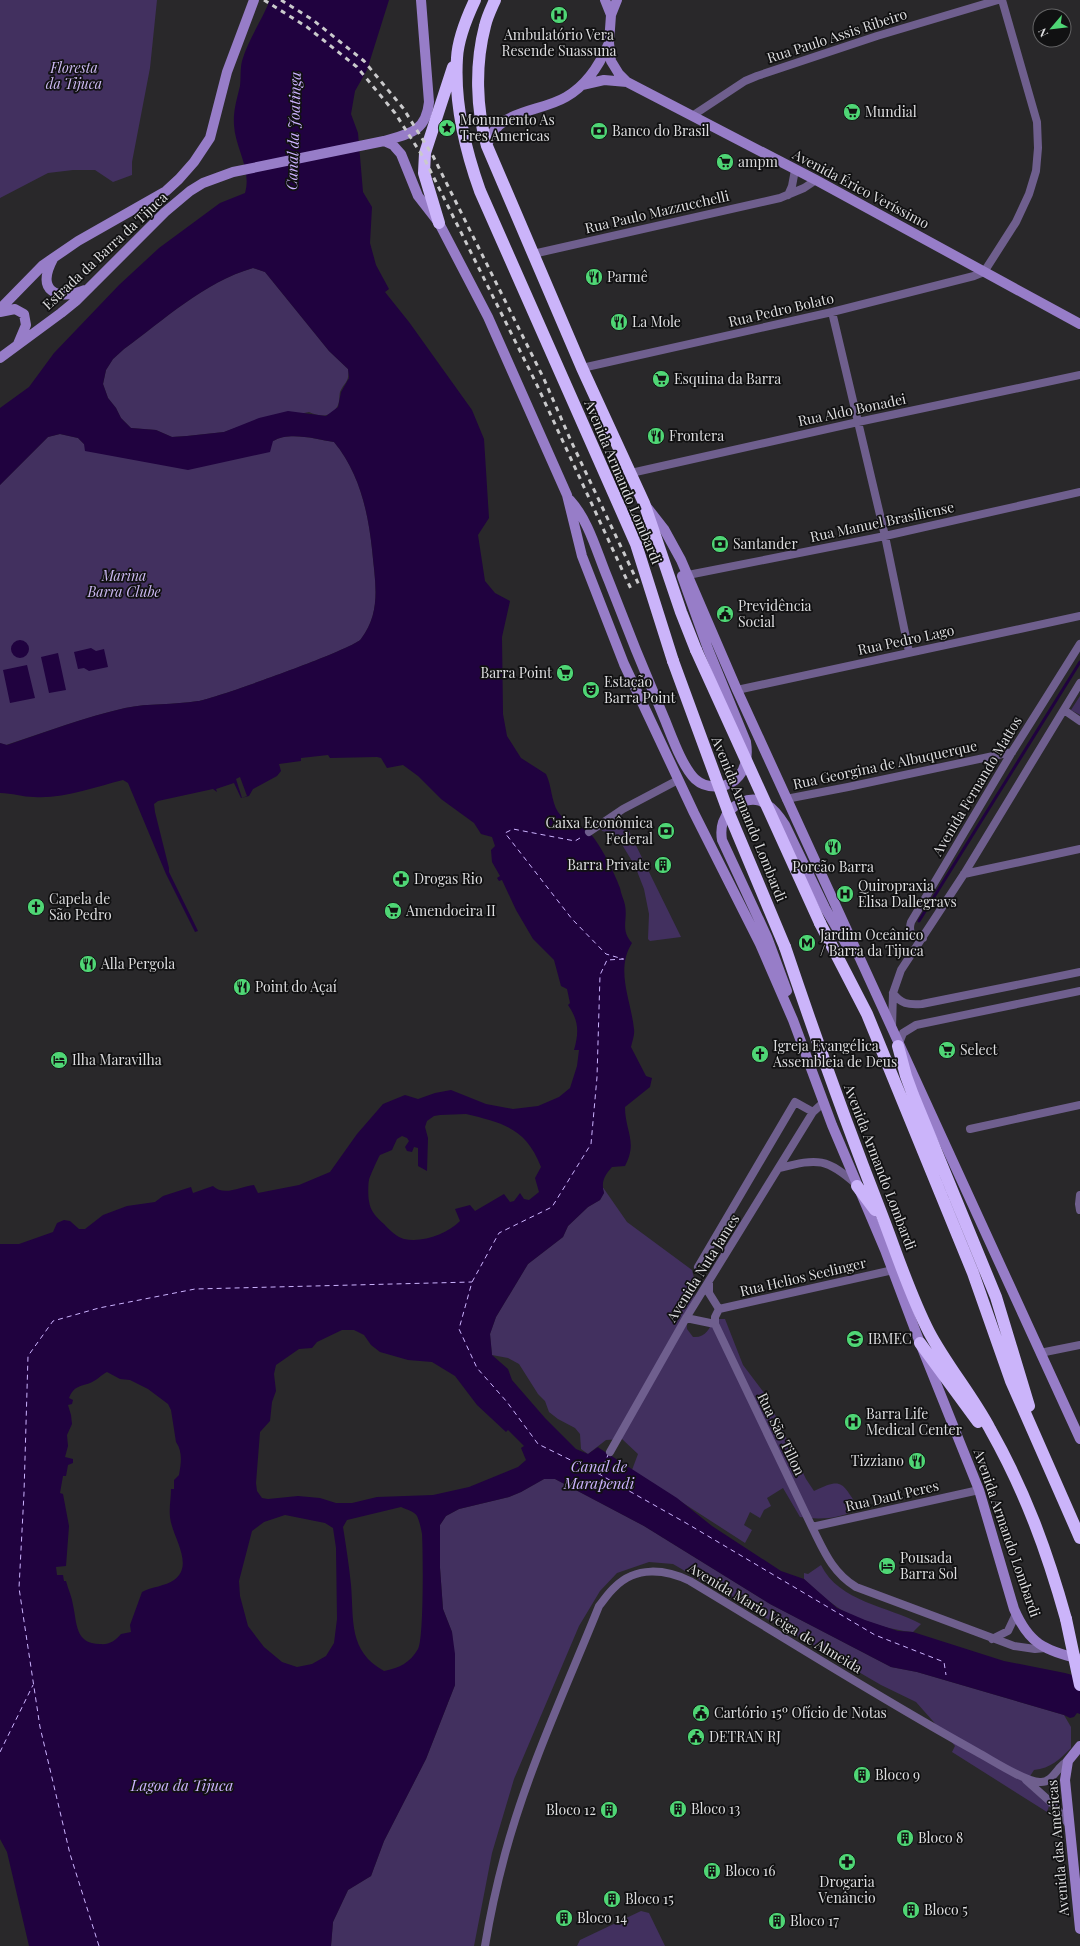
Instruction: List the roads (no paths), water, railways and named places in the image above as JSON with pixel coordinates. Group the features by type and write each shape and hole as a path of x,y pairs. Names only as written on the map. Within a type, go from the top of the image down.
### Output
{"highway":[{"name":"Avenida Armando Lombardi","path":"475,0 468,16 457,57 457,91 463,133 470,162 480,191 636,544 673,661 728,811 785,947 834,1091 910,1289 929,1332 986,1422 1006,1460 1042,1541 1066,1619 1080,1685"},
{"name":"Avenida Armando Lombardi","path":"495,0 485,26 478,80 480,112 487,146 582,368 644,503 681,612 696,650 820,923 870,1021 973,1273 1011,1381 1037,1437 1080,1538"},
{"path":"439,223 424,173 425,153 457,57"},
{"path":"898,1046 913,1095 996,1297 1022,1378 1037,1437"},
{"path":"857,1186 885,1223"},
{"path":"920,1343 1006,1460"}],"main road":[{"name":"Estrada da Barra da Tijuca","path":"0,310 27,280 54,257 78,241 162,194 176,182 194,162 210,138 227,72 254,0"},
{"name":"Estrada da Barra da Tijuca","path":"0,358 61,313 88,289 165,212 183,196 203,183 233,172 384,141 411,133 422,124 427,115 429,98 421,0"},
{"path":"605,0 611,15"},
{"path":"617,0 611,15 609,54 614,68 627,82"},
{"path":"487,146 491,133 503,121 512,116 556,102 582,85 598,67 609,43"},
{"path":"582,85 604,80 627,82"},
{"name":"Avenida Érico Veríssimo","path":"627,82 816,180 1080,324"},
{"name":"Avenida Armando Lombardi","path":"384,141 393,145 401,154 418,196 439,223 488,317 567,495 582,556 624,664 678,780 760,944 793,1020 857,1186 893,1270 920,1343 979,1490 1016,1614 1027,1633 1045,1648 1080,1659"},
{"path":"54,257 47,276 51,290 64,296 88,289"},
{"path":"0,310 15,309 21,311 26,317 25,329 17,346"},
{"path":"567,495 580,513 588,528 647,678 690,773 703,784 715,787 723,786 738,778 744,770 748,752 746,742 705,641 671,542"},
{"name":"Avenida Armando Lombardi","path":"644,503 655,516 671,542 688,575 737,690 898,1046 974,1206 1080,1439"},
{"path":"793,1020 786,988 767,938 722,840 721,829 723,820 736,805 747,800 756,799 766,803 778,814 785,825 825,908 868,978"},
{"name":"Avenida das Américas","path":"1080,1746 1068,1762 1065,1780 1080,1928"}],"street":[{"name":"Rua Paulo Assis Ribeiro","path":"692,116 745,81 757,76 878,36 998,0"},
{"path":"984,272 1016,222 1029,194 1036,171 1038,148 1037,122 1002,0"},
{"path":"788,195 792,186 795,170"},
{"name":"Rua Paulo Mazzucchelli","path":"533,254 788,195 816,180"},
{"name":"Rua Pedro Bolato","path":"582,368 832,312 974,276 984,272"},
{"path":"832,312 885,536 909,652"},
{"name":"Rua Aldo Bonadei","path":"631,473 858,422 1080,375"},
{"name":"Rua Manuel Brasiliense","path":"688,575 885,536 1080,492"},
{"name":"Rua Pedro Lago","path":"737,690 1080,616"},
{"name":"Avenida Fernando Mattos","path":"923,938 918,938 912,935 910,929 911,922 1012,752 1080,644"},
{"path":"892,1032 893,993 901,970 964,874 1080,683"},
{"path":"1064,710 1080,721"},
{"name":"Rua Georgina de Albuquerque","path":"786,799 856,786 1012,752"},
{"path":"589,832 623,810 678,780"},
{"path":"964,874 1080,849"},
{"path":"893,993 899,1001 905,1004 922,1004 1080,972"},
{"path":"898,1046 903,1033 916,1025 1080,991"},
{"path":"698,1267 795,1102 813,1112"},
{"name":"Avenida Nuta James","path":"610,1452 686,1318 710,1282 813,1112 824,1102"},
{"path":"970,1129 1080,1105"},
{"path":"780,1168 815,1161 827,1164 840,1170 857,1186"},
{"path":"1080,1195 1080,1210"},
{"name":"Rua Helios Seelinger","path":"719,1309 893,1270"},
{"path":"686,1318 715,1324 715,1316 719,1309 709,1293 710,1282"},
{"name":"Rua São Tillon","path":"715,1324 812,1528 829,1560 843,1579 856,1587 992,1639"},
{"path":"1040,1353 1080,1345"},
{"name":"Rua Daut Peres","path":"812,1528 979,1490"},
{"name":"Avenida Mario Veiga de Almeida","path":"485,1946 492,1906 505,1853 538,1757 599,1606 615,1586 635,1574 647,1571 665,1571 690,1581 940,1732 1021,1776 1038,1782 1045,1781 1053,1776 1062,1765 1068,1762"},
{"path":"992,1639 1008,1631 1016,1614"},
{"path":"992,1639 1026,1648 1045,1648"},
{"name":"Avenida Mario Veiga de Almeida","path":"1021,1776 1055,1806 1070,1827"}],"water":[{"name":"Lagoa da Tijuca","path":"270,0 389,0 367,70 355,91 351,114 358,133 363,192 372,207 370,243 376,265 389,289 385,292 409,322 472,410 484,439 489,518 478,535 485,581 495,593 510,601 502,637 503,714 507,736 521,758 546,774 558,812 568,821 591,834 601,848 620,888 626,911 625,929 628,938 632,943 627,953 624,974 634,1029 631,1047 646,1076 652,1078 650,1087 625,1107 631,1143 629,1158 625,1166 612,1167 607,1173 603,1182 604,1193 600,1200 588,1207 568,1226 563,1237 528,1264 496,1317 490,1334 492,1355 508,1369 512,1380 545,1418 576,1449 588,1454 598,1447 677,1498 712,1526 781,1571 804,1579 837,1608 865,1620 898,1631 913,1632 1004,1661 1080,1677 1080,1714 1077,1713 1074,1717 1070,1718 917,1672 891,1667 770,1604 644,1526 555,1479 544,1479 509,1497 459,1509 446,1516 440,1525 440,1568 443,1609 452,1632 455,1654 455,1685 426,1759 384,1841 371,1876 348,1890 333,1922 331,1946 29,1946 7,1852 0,1839 0,1244 19,1244 53,1232 57,1223 64,1220 70,1221 79,1229 85,1229 103,1215 127,1206 155,1202 163,1196 191,1187 193,1193 213,1186 222,1191 227,1191 254,1185 258,1193 299,1185 330,1172 357,1134 383,1104 405,1095 418,1099 435,1093 451,1090 486,1104 513,1109 538,1106 559,1097 570,1088 577,1066 579,1050 574,1050 577,1038 577,1027 572,1011 568,1005 570,1003 567,989 561,986 554,960 533,939 516,910 502,880 499,881 497,878 500,876 492,862 491,850 495,846 492,837 481,834 474,823 441,799 418,776 403,765 387,768 381,758 377,757 330,758 328,755 301,758 301,761 279,764 281,771 277,776 253,789 249,796 241,798 234,783 216,789 217,792 213,789 158,801 154,804 169,872 198,931 195,932 166,874 128,783 123,780 79,792 45,797 30,797 0,793 0,743 7,745 80,720 125,708 143,705 198,701 230,692 284,673 353,644 361,639 372,618 376,596 372,549 365,506 350,466 334,442 295,436 280,438 273,441 270,452 188,470 85,451 84,444 78,438 60,434 48,437 0,485 0,408 29,387 54,353 119,285 159,248 220,203 245,193 247,184 245,167 235,134 234,115 240,86 242,61 248,45","holes":["253,268 265,272 329,351 348,369 349,378 341,392 338,407 326,416 288,411 259,418 224,432 187,436 172,437 156,430 131,428 121,418 116,408 108,398 103,384 106,370 113,359 185,303 218,282","466,1114 502,1124 512,1129 528,1144 541,1167 535,1178 539,1192 529,1200 524,1199 520,1193 514,1201 510,1202 504,1194 475,1211 470,1205 455,1209 460,1221 455,1226 434,1236 419,1240 411,1240 404,1239 396,1235 388,1229 372,1211 368,1197 369,1178 380,1155 392,1150 397,1139 402,1136 407,1138 409,1141 405,1147 407,1151 412,1152 414,1147 418,1148 418,1166 427,1171 428,1138 425,1127 427,1121 434,1116","342,1330 354,1330 364,1335 371,1345 380,1352 408,1360 432,1362 455,1376 477,1405 506,1432 508,1430 524,1446 521,1448 526,1460 518,1467 469,1487 433,1495 377,1497 352,1503 336,1503 320,1498 298,1496 268,1499 262,1498 257,1491 256,1483 260,1432 270,1421 272,1402 276,1391 274,1374 276,1365 299,1349 312,1348 317,1342","107,1372 120,1379 130,1380 148,1389 168,1404 171,1410 176,1442 180,1450 181,1458 179,1475 174,1480 174,1489 171,1489 170,1517 181,1550 183,1567 180,1574 174,1580 167,1584 142,1592 130,1625 131,1632 121,1634 112,1642 106,1644 92,1643 82,1636 77,1625 66,1581 64,1581 63,1575 57,1575 56,1567 66,1566 69,1526 63,1494 60,1493 63,1476 66,1476 68,1465 73,1463 73,1459 65,1457 68,1446 67,1435 72,1424 68,1405 72,1404 73,1400 69,1398 75,1389 92,1382","401,1507 417,1516 422,1534 423,1557 420,1642 415,1654 404,1664 395,1668 384,1671 372,1663 364,1654 355,1634 350,1578 343,1527 347,1520","285,1515 325,1523 333,1528 336,1548 337,1619 334,1643 326,1656 312,1664 297,1667 282,1662 264,1647 248,1626 240,1596 239,1581 252,1531 264,1522"]},
{"path":"20,640 26,643 29,649 26,655 20,658 14,655 11,649 14,643"},
{"path":"91,648 96,651 104,649 108,667 89,671 84,668 78,669 74,652"},
{"path":"58,653 66,690 49,693 41,657"},
{"path":"27,665 35,698 10,703 3,670"}],"waterway":[{"path":"919,921 1080,662"}],"railway":[{"path":"264,0 307,27 357,67 395,113 425,160 536,383 631,589"},
{"path":"281,0 313,20 364,61 403,108 433,156 544,379 571,441 639,585"}],"place":[{"name":"Ambulatório Vera Resende Suassuna","path":"559,15"},
{"name":"Mundial","path":"852,112"},
{"name":"Monumento As Tres Americas","path":"447,128"},
{"name":"Banco do Brasil","path":"599,131"},
{"name":"ampm","path":"725,162"},
{"name":"Parmê","path":"594,277"},
{"name":"La Mole","path":"619,322"},
{"name":"Esquina da Barra","path":"661,379"},
{"name":"Frontera","path":"656,436"},
{"name":"Santander","path":"720,544"},
{"name":"Previdência Social","path":"725,614"},
{"name":"Barra Point","path":"565,673"},
{"name":"Estação Barra Point","path":"591,690"},
{"name":"Caixa Econômica Federal","path":"666,831"},
{"name":"Porcão Barra","path":"833,847"},
{"name":"Barra Private","path":"663,865"},
{"name":"Drogas Rio","path":"401,879"},
{"name":"Quiropraxia Elisa Dallegravs","path":"845,894"},
{"name":"Capela de São Pedro","path":"36,907"},
{"name":"Amendoeira II","path":"393,911"},
{"name":"Jardim Oceânico / Barra da Tijuca","path":"807,943"},
{"name":"Alla Pergola","path":"88,964"},
{"name":"Point do Açaí","path":"242,987"},
{"name":"Select","path":"947,1050"},
{"name":"Igreja Evangélica Assembleia de Deus","path":"760,1054"},
{"name":"Ilha Maravilha","path":"59,1060"},
{"name":"IBMEC","path":"855,1339"},
{"name":"Barra Life Medical Center","path":"853,1422"},
{"name":"Tizziano","path":"917,1461"},
{"name":"Pousada Barra Sol","path":"887,1566"},
{"name":"Cartório 15º Ofício de Notas","path":"701,1713"},
{"name":"DETRAN RJ","path":"696,1737"},
{"name":"Bloco 9","path":"862,1775"},
{"name":"Bloco 13","path":"678,1809"},
{"name":"Bloco 12","path":"609,1810"},
{"name":"Bloco 8","path":"905,1838"},
{"name":"Drogaria Venâncio","path":"847,1862"},
{"name":"Bloco 16","path":"712,1871"},
{"name":"Bloco 15","path":"612,1899"},
{"name":"Bloco 5","path":"911,1910"},
{"name":"Bloco 14","path":"564,1918"},
{"name":"Bloco 17","path":"777,1921"}],"park label":[{"name":"Floresta da Tijuca","path":"74,76"},
{"name":"Marina Barra Clube","path":"124,584"}],"water label":[{"name":"Canal da Joatinga","path":"294,131"},
{"name":"Canal de Marapendi","path":"599,1476"}]}
